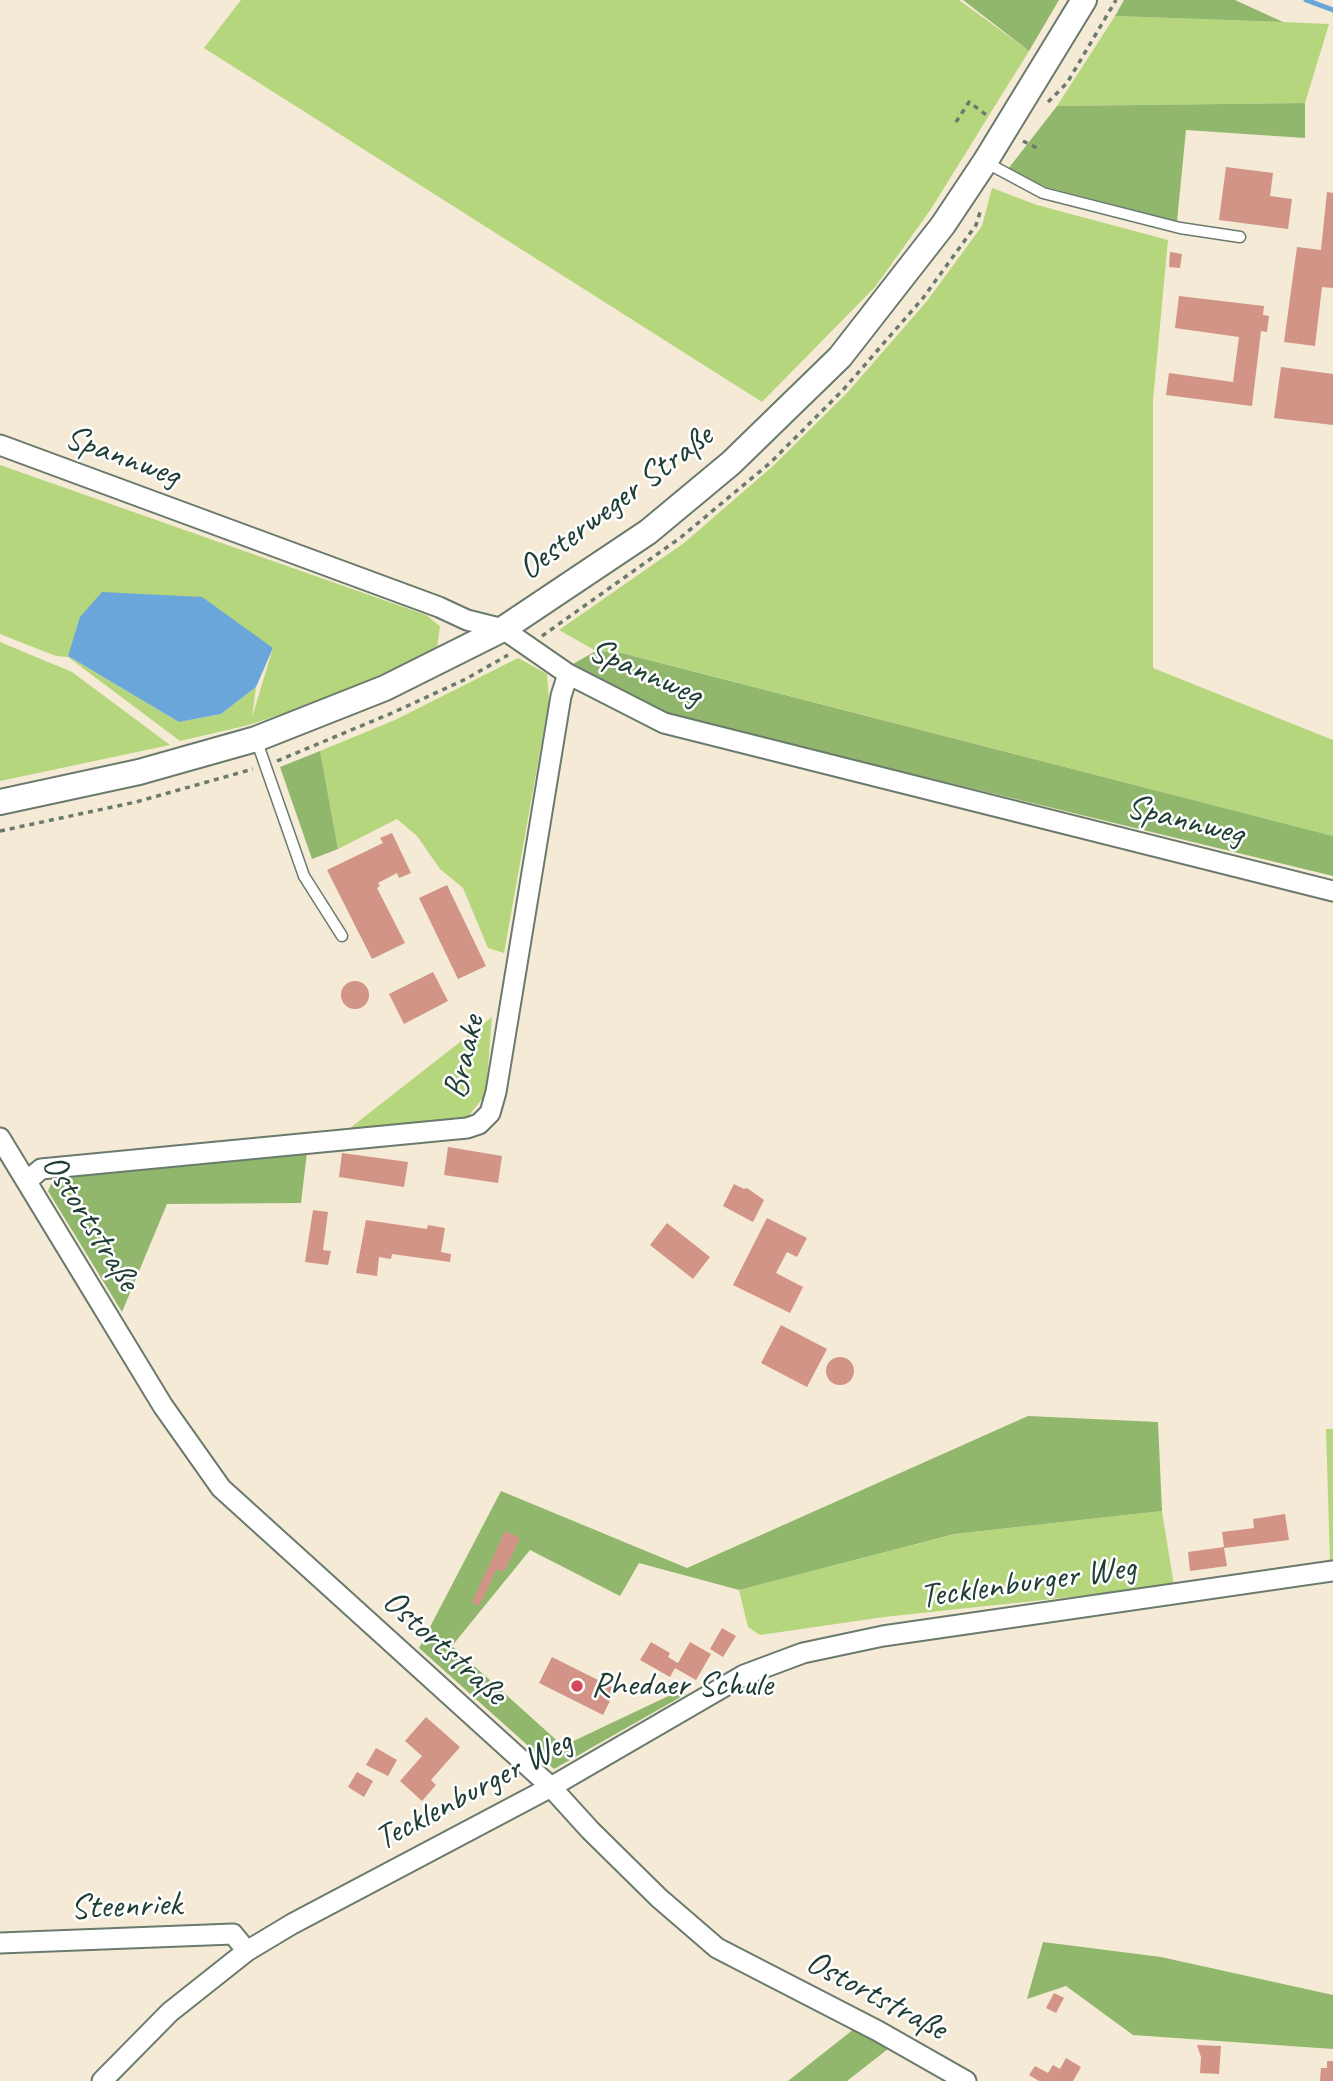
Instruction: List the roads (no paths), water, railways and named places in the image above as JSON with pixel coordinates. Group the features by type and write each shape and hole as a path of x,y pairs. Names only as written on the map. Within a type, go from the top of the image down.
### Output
{"street":[{"name":"Oesterweger Straße","path":"0,802 139,772 256,739 385,688 503,629 604,563 666,518 775,422 839,357 891,294 943,225 985,162 1084,0"},
{"name":"Spannweg","path":"0,445 439,607 467,620 503,629 568,674 664,723 1333,891"},
{"name":"Braake","path":"27,1181 41,1169 467,1128 480,1124 490,1113 496,1092 558,709 568,674"},
{"name":"Ostortstraße","path":"0,1138 163,1406 221,1489 551,1787 659,1898 717,1948 878,2031 966,2081"},
{"name":"Tecklenburger Weg","path":"102,2081 170,2012 247,1951 551,1787 744,1675 803,1653 883,1636 1333,1571"},
{"name":"Steenriek","path":"0,1943 233,1934 247,1951"}],"lane":[{"path":"985,162 1043,193 1180,228 1240,237"},
{"path":"256,739 304,876 342,936"}],"water":[{"path":"102,592 202,597 273,648 256,687 221,714 179,722 68,656 80,617"}],"waterway":[{"path":"1306,0 1333,10"}],"place":[{"name":"Rhedaer Schule","path":"577,1686"}]}
